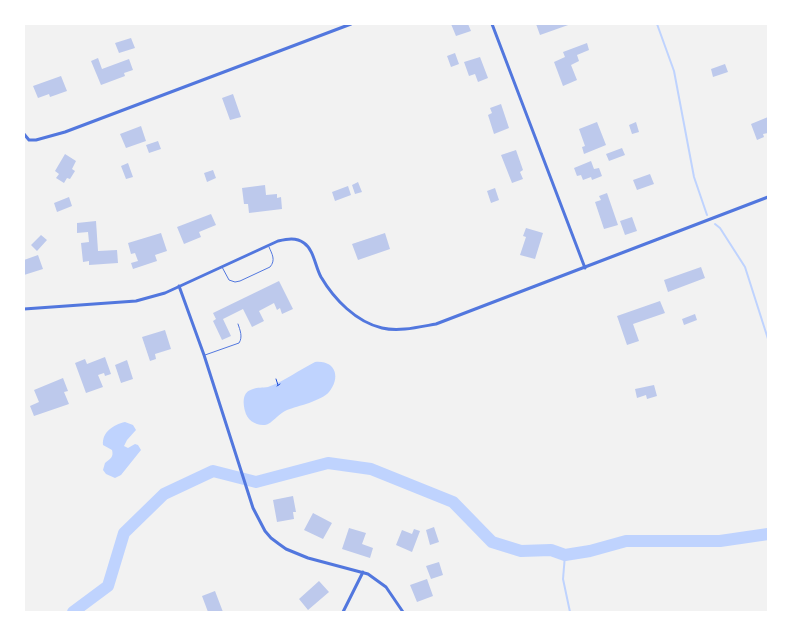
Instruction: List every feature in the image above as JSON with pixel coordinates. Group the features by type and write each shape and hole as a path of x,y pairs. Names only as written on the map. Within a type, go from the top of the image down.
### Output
{"street":[{"path":"24,134 26,138 36,140 65,132 352,24"},
{"path":"492,24 585,268"},
{"path":"24,309 136,301 165,293 269,245 290,238 305,243 312,252 314,263 321,277 338,299 363,320 383,328 414,328 436,324 768,197"},
{"path":"179,286 259,521 271,538 286,549 308,558 363,572 379,580 403,612"},
{"path":"343,612 363,572"}],"lane":[{"path":"222,267 229,280 235,282 270,267 274,260 269,245"},
{"path":"204,355 239,343 241,333 238,324"}],"path":[{"path":"276,379 278,385"}],"water":[{"path":"315,362 328,364 334,371 335,381 329,392 315,401 284,411 268,424 258,424 250,420 246,414 244,404 245,395 249,390 274,385"},
{"path":"125,422 133,425 136,430 124,446 128,448 135,444 141,450 121,475 115,478 106,474 103,470 105,463 111,458 112,450 103,445 103,440 109,430"}],"building":[{"path":"451,24 468,24 471,31 456,36"},
{"path":"536,24 571,24 540,35"},
{"path":"131,38 135,48 119,53 115,43"},
{"path":"587,43 589,50 577,55 579,61 571,65 577,80 563,86 554,62 565,57 563,52"},
{"path":"455,53 459,64 451,67 447,56"},
{"path":"480,57 488,78 478,82 475,74 469,76 464,62"},
{"path":"98,58 102,69 129,59 133,70 124,73 125,76 101,85 91,61"},
{"path":"725,64 728,72 713,77 711,69"},
{"path":"61,76 67,91 50,97 49,94 38,98 33,86"},
{"path":"233,94 241,117 230,120 222,98"},
{"path":"501,104 509,128 494,134 488,115 492,113 490,108"},
{"path":"768,117 768,133 763,134 764,137 757,140 751,124"},
{"path":"597,122 606,145 584,154 582,147 585,146 579,129"},
{"path":"636,122 639,132 632,134 629,125"},
{"path":"141,126 146,141 126,148 120,134"},
{"path":"158,141 161,149 149,153 146,145"},
{"path":"622,148 625,155 609,161 606,154"},
{"path":"516,150 523,170 520,172 523,179 512,183 501,155"},
{"path":"65,154 76,161 72,169 75,171 70,179 67,178 64,183 56,178 59,174 55,171"},
{"path":"591,161 594,169 599,168 602,176 592,180 591,177 583,180 581,175 577,176 574,168"},
{"path":"128,163 133,177 126,179 121,166"},
{"path":"213,170 216,178 207,182 204,173"},
{"path":"650,174 654,184 637,190 633,180"},
{"path":"358,182 362,192 355,194 352,185"},
{"path":"265,185 266,195 277,194 277,198 281,197 282,209 249,213 248,204 244,204 242,188"},
{"path":"348,186 351,195 335,201 332,192"},
{"path":"495,188 499,200 491,203 487,191"},
{"path":"607,193 618,225 604,229 595,202 601,200 599,196"},
{"path":"69,197 72,206 57,212 54,203"},
{"path":"211,214 216,225 199,232 201,237 184,244 177,227"},
{"path":"632,217 637,231 625,235 620,221"},
{"path":"96,221 98,251 117,250 118,263 89,265 89,261 83,262 81,243 89,242 88,232 77,233 77,223"},
{"path":"526,228 543,233 535,259 520,255 526,237 523,236"},
{"path":"161,233 167,251 155,255 157,261 133,269 131,263 138,261 135,253 131,254 128,243"},
{"path":"385,233 390,249 358,260 352,244"},
{"path":"41,235 47,240 37,251 31,245"},
{"path":"38,255 43,269 24,275 24,260"},
{"path":"701,267 705,278 668,292 664,280"},
{"path":"279,281 293,309 282,314 280,308 277,310 274,303 259,311 264,321 252,327 243,309 223,319 231,336 222,340 213,321 216,319 213,313"},
{"path":"660,301 665,313 633,324 639,341 627,345 617,316"},
{"path":"695,314 697,320 684,325 682,319"},
{"path":"165,330 171,349 155,354 156,359 150,361 142,337"},
{"path":"105,357 111,374 105,376 104,373 98,375 103,387 86,393 75,363 85,359 87,364"},
{"path":"127,360 133,379 121,383 115,365"},
{"path":"63,378 68,391 64,392 69,404 34,416 30,406 39,402 34,390"},
{"path":"654,385 657,396 647,399 646,395 637,398 635,389"},
{"path":"293,496 296,512 293,512 294,519 277,522 273,500"},
{"path":"313,513 332,523 323,539 304,530"},
{"path":"434,527 439,542 430,545 426,530"},
{"path":"349,528 366,533 362,544 373,548 370,558 342,549"},
{"path":"414,529 420,531 412,552 396,545 402,530 412,534"},
{"path":"439,562 443,575 431,579 426,566"},
{"path":"427,579 433,596 417,602 410,585"},
{"path":"319,581 329,592 308,610 299,599"},
{"path":"215,591 223,612 208,612 202,596"}],"waterway":[{"path":"657,24 674,71 694,177 707,215"},
{"path":"715,224 720,228 745,267 768,339"},
{"path":"73,612 108,586 124,533 164,494 213,471 256,482 328,463 371,469 453,502 492,542 521,551 551,550 565,555 590,551 626,541 720,541 768,534"},
{"path":"565,555 563,579 570,612"}]}
